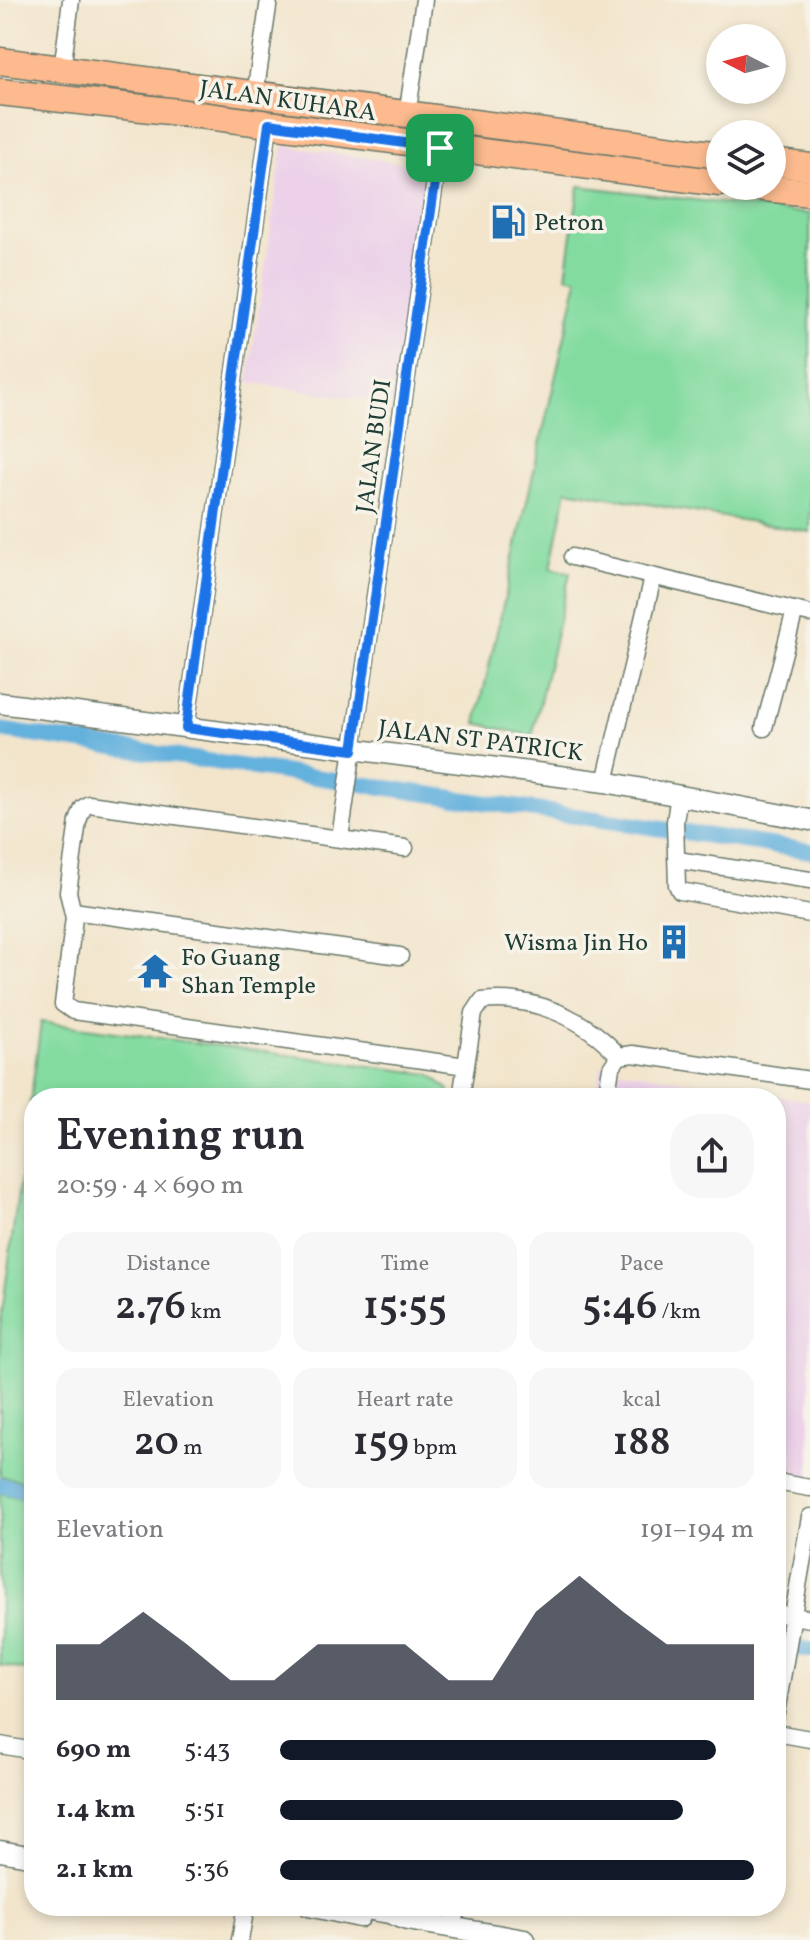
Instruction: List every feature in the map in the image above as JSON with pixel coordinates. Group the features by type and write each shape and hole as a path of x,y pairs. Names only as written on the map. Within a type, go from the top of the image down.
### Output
{"main road":[{"name":"JALAN KUHARA","path":"0,61 706,153"},
{"name":"JALAN KUHARA","path":"0,92 706,181"},
{"path":"786,164 810,167"},
{"path":"786,183 810,191"},
{"path":"786,189 810,191"}],"street":[{"path":"62,70 71,0"},
{"path":"255,95 269,0"},
{"path":"407,116 424,0"},
{"path":"186,728 269,124"},
{"name":"JALAN BUDI","path":"340,838 440,148"},
{"path":"572,557 802,612 764,728"},
{"path":"605,782 653,577"},
{"name":"JALAN ST PATRICK","path":"0,703 605,782 810,820"},
{"path":"679,794 675,827 677,885 680,891 810,914"},
{"path":"405,848 89,804 83,808 78,821 68,892 73,911 63,999 69,1010 466,1066"},
{"path":"677,860 810,880"},
{"path":"73,911 400,956"},
{"path":"463,1088 476,1007 482,1001 554,1009 609,1044 619,1056"},
{"path":"608,1088 611,1068 619,1056 633,1054 810,1080"},
{"path":"786,1484 810,1488"},
{"path":"786,1607 810,1517"},
{"path":"786,1615 810,1619"},
{"path":"786,1631 786,1658"},
{"path":"786,1735 810,1739"},
{"path":"0,1745 24,1749"},
{"path":"0,1851 24,1855"},
{"path":"240,1940 244,1916"},
{"path":"358,1916 387,1922 407,1920"},
{"path":"397,1916 525,1940"},
{"path":"454,1928 456,1916"}],"shaded area":[{"path":"283,146 429,167 394,404 248,382"},
{"path":"601,1067 730,1088 598,1088"},
{"path":"786,1097 810,1101 810,1479 786,1475"}],"green space":[{"path":"579,186 810,214 810,532 567,490 551,568 570,573 532,736 476,723 578,279 566,276"},
{"path":"41,1022 430,1074 447,1088 32,1088"},
{"path":"24,1149 24,1481 0,1476 0,1328"},
{"path":"0,1493 24,1499 24,1670 0,1665"}],"waterway":[{"path":"0,730 810,851"},
{"path":"0,1485 24,1490"},
{"path":"786,1646 810,1650"}],"place":[{"name":"Petron","path":"508,222"},
{"name":"Wisma Jin Ho","path":"674,942"},
{"name":"Fo Guang Shan Temple","path":"155,971"}],"route":[{"path":"269,124 440,148 353,750 186,728 269,124"}]}
